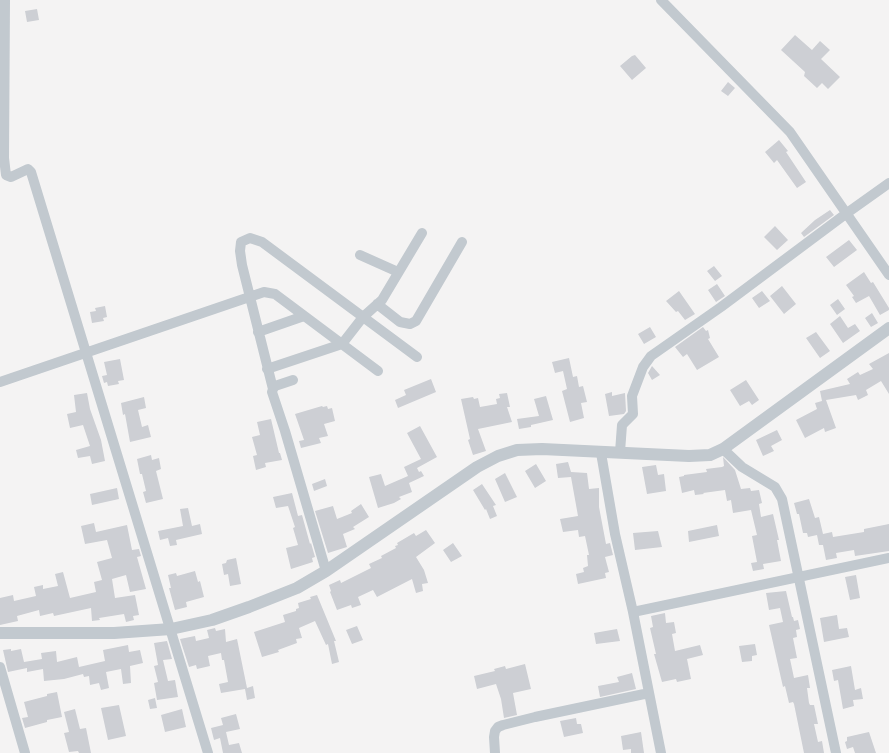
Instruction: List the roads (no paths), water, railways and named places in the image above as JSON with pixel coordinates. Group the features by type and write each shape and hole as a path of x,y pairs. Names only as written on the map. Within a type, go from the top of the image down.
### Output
{"street":[{"path":"5,0 4,158 6,175 11,177 28,169 32,172 208,753"},
{"path":"661,0 790,132 889,274"},
{"path":"620,452 622,425 633,414 632,396 643,367 651,356 721,308 889,183"},
{"path":"268,369 342,344 362,317 382,300 422,233"},
{"path":"326,571 272,392 273,389 249,298 240,251 242,242 250,238 262,242 417,357"},
{"path":"377,304 400,322 410,324 416,321 462,242"},
{"path":"360,255 398,272"},
{"path":"0,382 86,354 264,292 275,294 378,371"},
{"path":"258,332 304,316"},
{"path":"0,633 114,633 171,629 212,620 249,608 297,588 326,571 477,467 498,456 517,450 542,449 601,453 620,452 689,456 710,455 723,449 889,328"},
{"path":"273,389 275,386 293,380"},
{"path":"723,449 742,467 775,487 782,499 836,753"},
{"path":"601,453 661,753"},
{"path":"634,612 889,558"},
{"path":"0,667 25,753"},
{"path":"495,753 494,737 498,727 503,725 649,693"}]}
